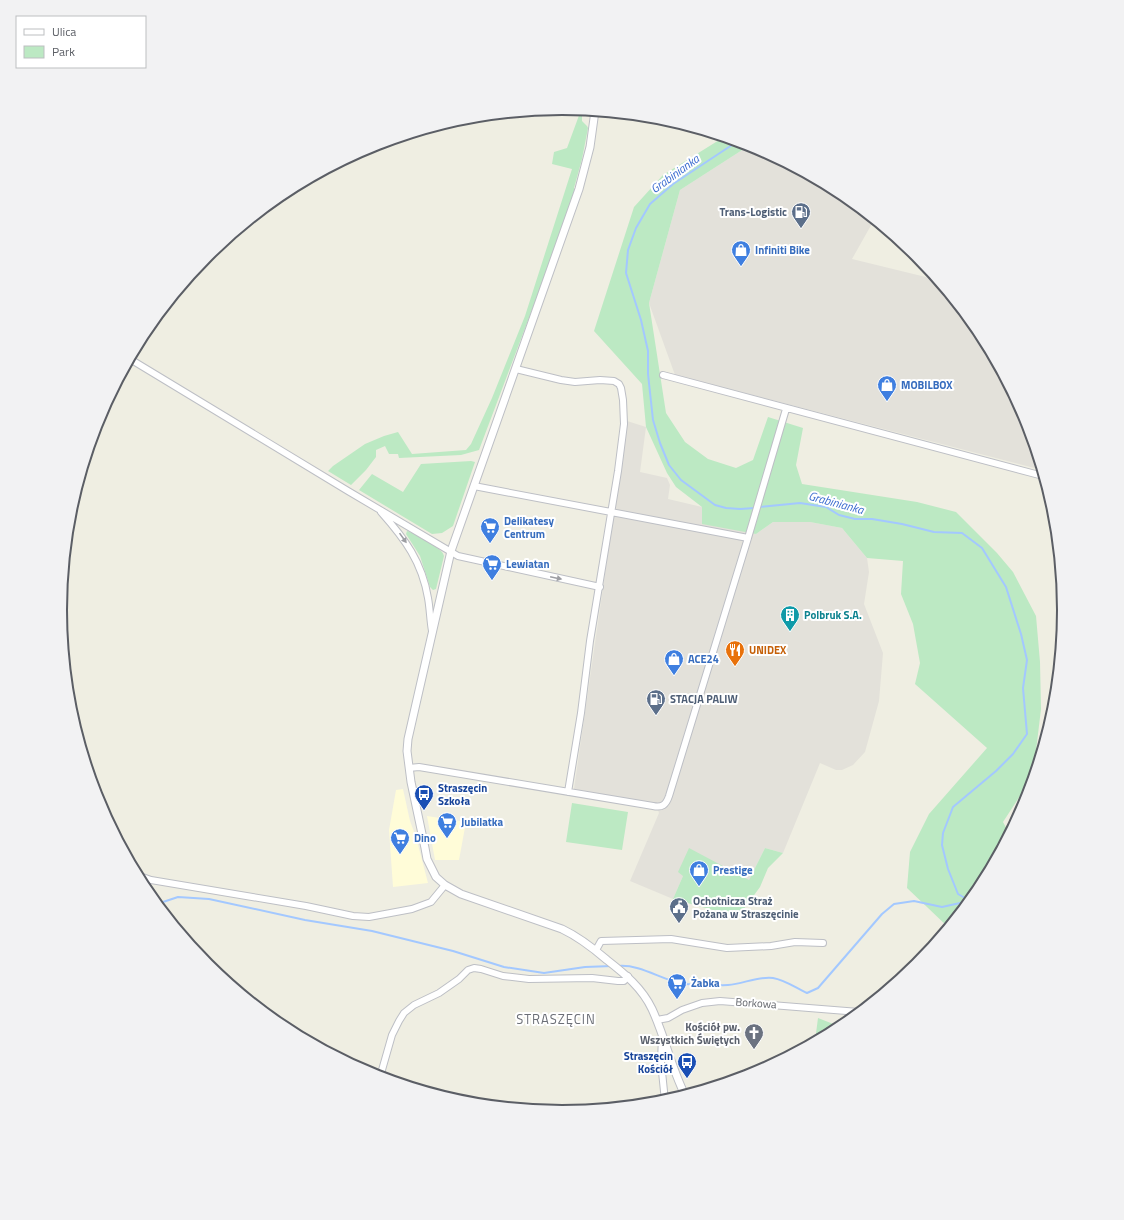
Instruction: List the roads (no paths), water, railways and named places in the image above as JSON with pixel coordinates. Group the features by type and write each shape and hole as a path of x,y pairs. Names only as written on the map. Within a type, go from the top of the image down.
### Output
{"street":[{"path":"594,116 585,170 451,551 408,738 408,768 428,859 433,872 445,885 455,891 562,928 581,939 625,974 642,992 651,1007 657,1020 674,1071 683,1090"},
{"path":"134,361 458,556 600,588"},
{"path":"516,369 575,382 614,381 621,388 623,400 624,424 568,792"},
{"path":"663,375 786,409 1038,474"},
{"path":"408,768 419,767 658,807 667,803 786,409"},
{"path":"474,486 748,538"},
{"path":"378,508 398,531 417,562 422,574 428,598 432,633"},
{"path":"146,878 306,906 353,916 369,917 412,908 431,902 445,885"},
{"path":"597,951 601,942 664,939 727,948 771,946 795,942 823,943"},
{"path":"382,1071 392,1036 404,1013 414,1005 439,993 459,979 468,970 474,968 481,969 503,976 529,979 592,978 624,981 625,974"},
{"name":"Borkowa","path":"657,1020 668,1018 682,1010 702,1003 720,1001 852,1011"},
{"path":"662,1036 661,1062 664,1094"}],"waterway":[{"name":"Grabinianka","path":"732,145 673,184 650,204 636,228 628,250 626,273 641,320 648,351 648,374 653,420 669,465 681,480 715,505 726,508 755,508"},
{"name":"Grabinianka","path":"759,507 800,503 826,507 839,515 855,519 872,519 902,524 934,532 962,533 982,548 1006,587 1021,634 1027,660 1023,688 1027,734 1013,754 996,771 953,807 943,833 942,845 948,869 958,894 965,898"},
{"path":"163,902 178,897 209,899 305,920 372,931 453,951 504,967 544,973 585,967 612,966"},
{"path":"618,966 627,966 644,970 668,980 685,984 728,985 762,978 773,978 786,982 807,993 818,988 882,914 894,904 914,901 942,907 961,903"}],"place":[{"name":"Trans-Logistic","path":"801,229"},
{"name":"Infiniti Bike","path":"741,267"},
{"name":"MOBILBOX","path":"887,402"},
{"name":"Delikatesy Centrum","path":"490,544"},
{"name":"Lewiatan","path":"492,581"},
{"name":"Polbruk S.A.","path":"790,632"},
{"name":"UNIDEX","path":"735,667"},
{"name":"ACE24","path":"674,676"},
{"name":"STACJA PALIW","path":"656,716"},
{"name":"Straszęcin Szkoła","path":"424,811"},
{"name":"Jubilatka","path":"447,839"},
{"name":"Dino","path":"400,855"},
{"name":"Prestige","path":"699,887"},
{"name":"Ochotnicza Straż Pożana w Straszęcinie","path":"679,924"},
{"name":"Żabka","path":"677,1000"},
{"name":"Kościół pw. Wszystkich Świętych","path":"754,1050"},
{"name":"Straszęcin Kościół","path":"687,1079"}],"district":[{"name":"STRASZĘCIN","path":"556,1019"}]}
